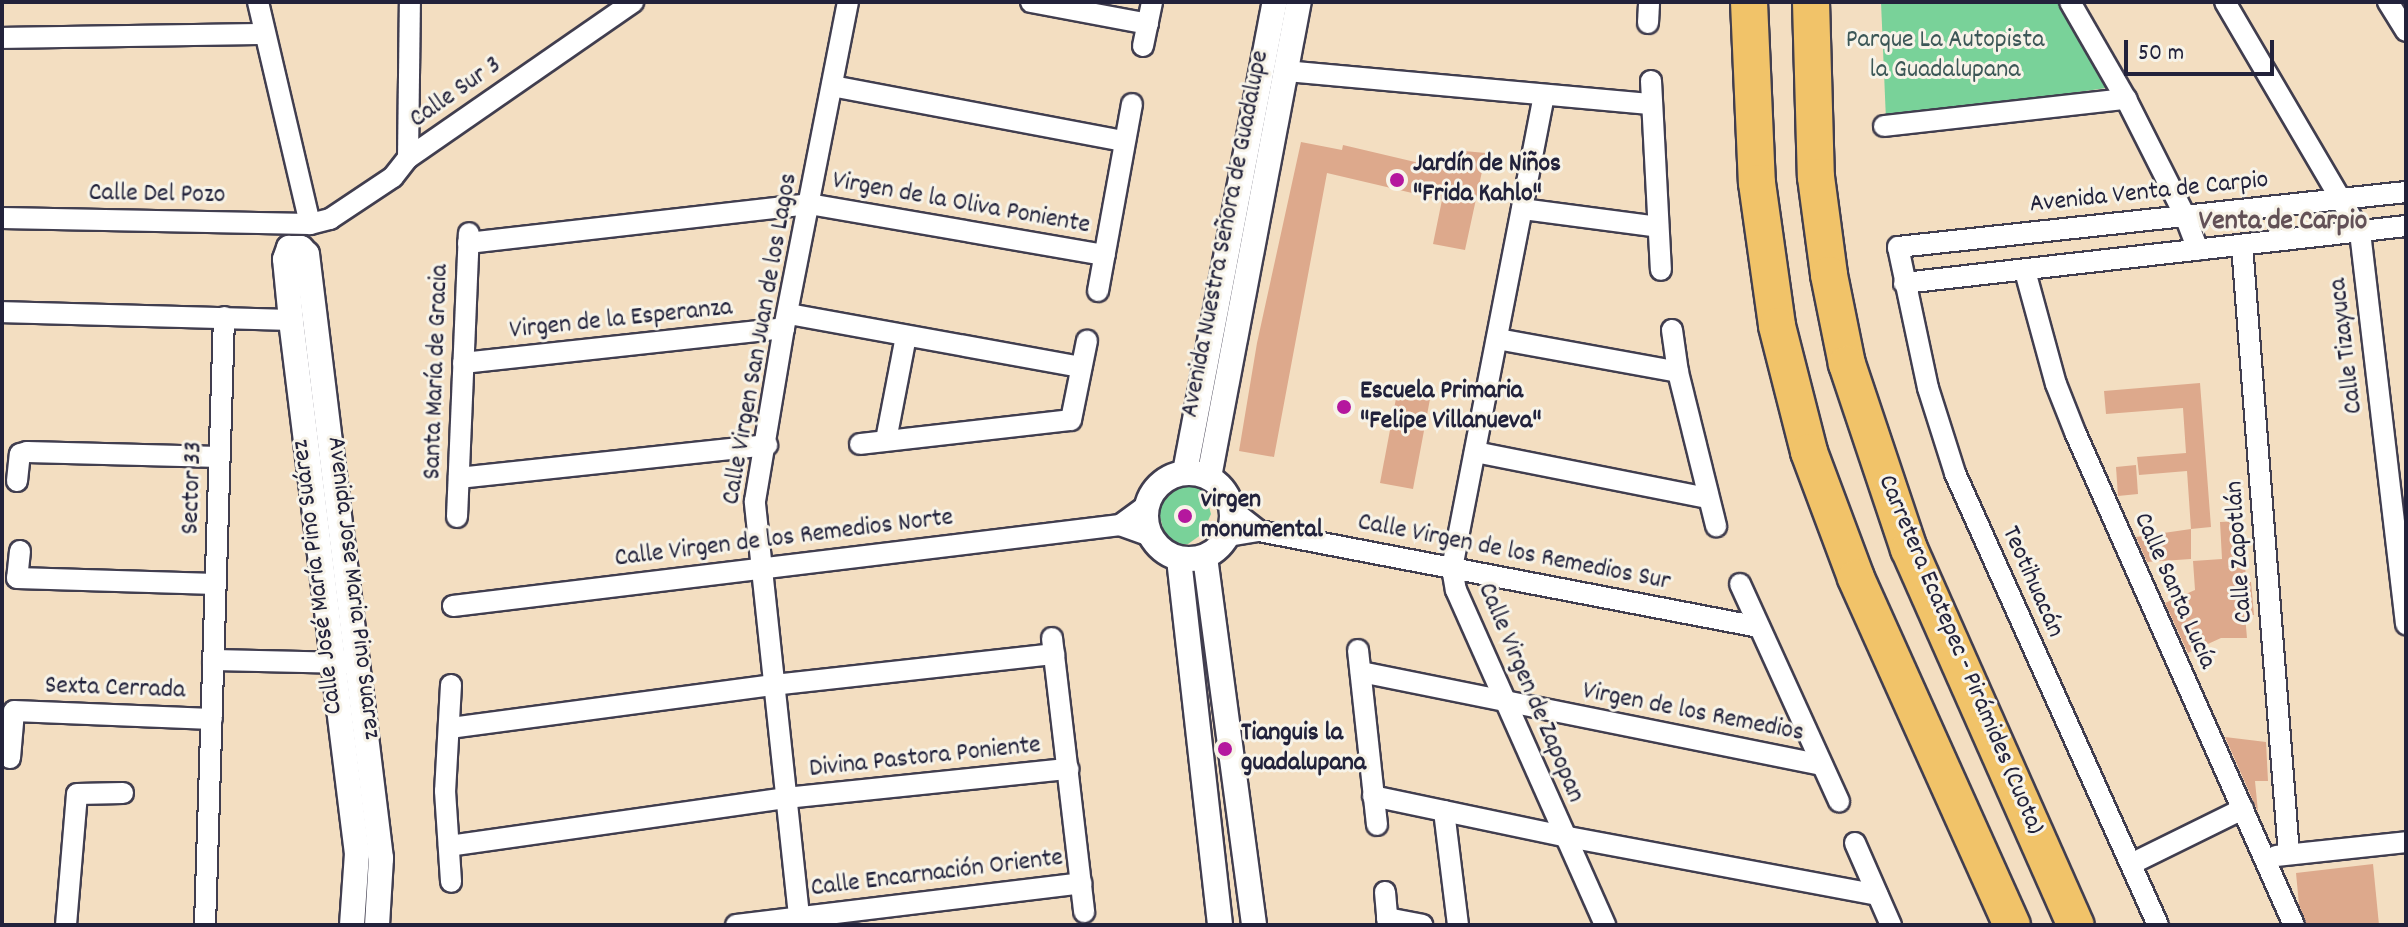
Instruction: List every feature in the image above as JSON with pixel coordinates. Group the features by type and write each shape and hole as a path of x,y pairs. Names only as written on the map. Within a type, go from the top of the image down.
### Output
{"highway":[{"path":"1749,2 1757,183 1777,326 1809,452 1856,578 2012,925"},
{"name":"Carretera Ecatepec - Pirámides (Cuota)","path":"1811,2 1816,177 1829,275 1847,364 1909,549 2076,925"}],"street":[{"path":"258,2 310,224"},
{"path":"408,158 410,2"},
{"name":"Calle Sur 3","path":"310,224 330,219 393,177 408,158 633,2"},
{"name":"Calle Virgen San Juan de los Lagos","path":"800,921 759,569 755,501 848,2"},
{"path":"1031,2 1148,24"},
{"path":"1143,46 1152,2"},
{"name":"Avenida Nuestra Señora de Guadalupe","path":"1197,475 1275,2"},
{"name":"Avenida Nuestra Señora de Guadalupe","path":"1197,475 1299,2"},
{"path":"2070,2 2126,99 2185,216 2198,250"},
{"name":"Calle Tizayuca","path":"2225,2 2360,232 2406,624"},
{"path":"2388,2 2406,31"},
{"path":"2,38 265,34"},
{"path":"1286,71 1651,104"},
{"path":"1651,81 1661,270"},
{"path":"832,86 1124,141"},
{"name":"Calle Virgen de Zapopan","path":"1544,95 1452,568 1456,590 1605,925"},
{"path":"1884,126 2126,99"},
{"path":"1098,291 1132,104"},
{"name":"Avenida Venta de Carpio","path":"1898,247 2406,192"},
{"name":"Virgen de la Oliva Poniente","path":"468,236 809,204 1105,255"},
{"path":"1522,209 1658,227"},
{"name":"Calle Del Pozo","path":"2,218 310,224"},
{"path":"1904,283 2406,226"},
{"name":"Santa María de Gracia","path":"457,517 468,236"},
{"name":"Calle Zapotlán","path":"2242,245 2289,854"},
{"name":"Teotihuacán","path":"1898,247 1928,388 1955,473 2158,925"},
{"name":"Calle José María Pino Suárez","path":"285,259 289,248 301,248 307,254 347,663 381,858 377,925"},
{"name":"Avenida Jose Maria Pino Suarez","path":"285,259 291,320 347,663 357,854 352,925"},
{"name":"Calle Santa Lucía","path":"2025,271 2056,384 2075,432 2294,925"},
{"path":"2,312 291,320"},
{"name":"Sector 33","path":"205,925 224,317"},
{"name":"Virgen de la Esperanza","path":"463,363 787,321 906,336 1081,367"},
{"path":"1672,330 1678,372 1716,526"},
{"path":"886,440 906,336"},
{"path":"1497,339 1678,372"},
{"path":"860,444 1071,420 1087,341"},
{"path":"459,478 767,445"},
{"path":"17,481 20,454 27,452 220,457"},
{"path":"1475,452 1708,498"},
{"path":"1197,475 1228,497 1232,510 1227,536 1205,557 1179,559 1157,547 1150,536 1145,522 1146,506 1160,483 1197,475"},
{"name":"Calle Virgen de los Remedios Norte","path":"1120,525 1146,506"},
{"name":"Calle Virgen de los Remedios Sur","path":"1232,510 1259,531"},
{"name":"Calle Virgen de los Remedios Norte","path":"453,606 1120,525 1150,536"},
{"name":"Calle Virgen de los Remedios Sur","path":"1227,536 1259,531 1759,627"},
{"path":"20,551 17,578 216,584"},
{"path":"1205,557 1254,925"},
{"path":"1179,559 1220,925"},
{"name":"Virgen de los Remedios","path":"1740,584 1839,801"},
{"path":"450,728 1053,646 1084,912"},
{"path":"1358,650 1377,825"},
{"path":"213,660 347,663"},
{"name":"Virgen de los Remedios","path":"1361,672 1822,765"},
{"path":"451,685 445,791 451,882"},
{"name":"Sexta Cerrada","path":"10,758 14,711 212,719"},
{"name":"Divina Pastora Poniente","path":"449,846 786,798 1069,769"},
{"path":"66,925 73,803 77,794 123,793"},
{"path":"1373,796 1563,836 1878,895"},
{"path":"2131,864 2243,809"},
{"path":"1444,811 1458,925"},
{"path":"2265,858 2406,842"},
{"path":"1855,843 1891,925"},
{"name":"Calle Encarnación Oriente","path":"736,925 800,921 1081,883"},
{"path":"1385,892 1388,922 1422,925"}],"green space":[{"name":"Parque La Autopista la Guadalupana","path":"1881,2 2071,2 2120,86 1886,120"},
{"path":"1178,480 1193,480 1205,492 1211,514 1202,534 1188,544 1174,544 1164,532 1159,513 1166,491"}],"building":[{"path":"1301,142 1342,150 1343,145 1449,170 1453,150 1486,153 1465,250 1433,244 1442,200 1327,173 1274,457 1239,451 1257,343"},
{"path":"2200,383 2211,527 2191,529 2187,471 2139,475 2137,457 2186,453 2183,408 2106,414 2104,391"},
{"path":"1397,393 1430,399 1413,489 1380,483"},
{"path":"2136,465 2138,494 2118,496 2116,467"},
{"path":"2243,521 2246,582 2251,582 2254,615 2245,615 2247,638 2221,638 2188,653 2165,603 2195,590 2193,561 2222,559 2220,522"},
{"path":"2191,529 2191,559 2147,562 2136,537"},
{"path":"2225,737 2266,742 2268,781 2255,781 2258,812"},
{"path":"2373,864 2379,925 2307,925 2299,905 2296,873"}],"place":[{"name":"Jardín de Niños \"Frida Kahlo\"","path":"1397,180"},
{"name":"Escuela Primaria \"Felipe Villanueva\"","path":"1344,407"},
{"name":"virgen monumental","path":"1185,516"},
{"name":"Tianguis la guadalupana","path":"1225,749"}],"district":[{"name":"Venta de Carpio","path":"2283,223"}]}
